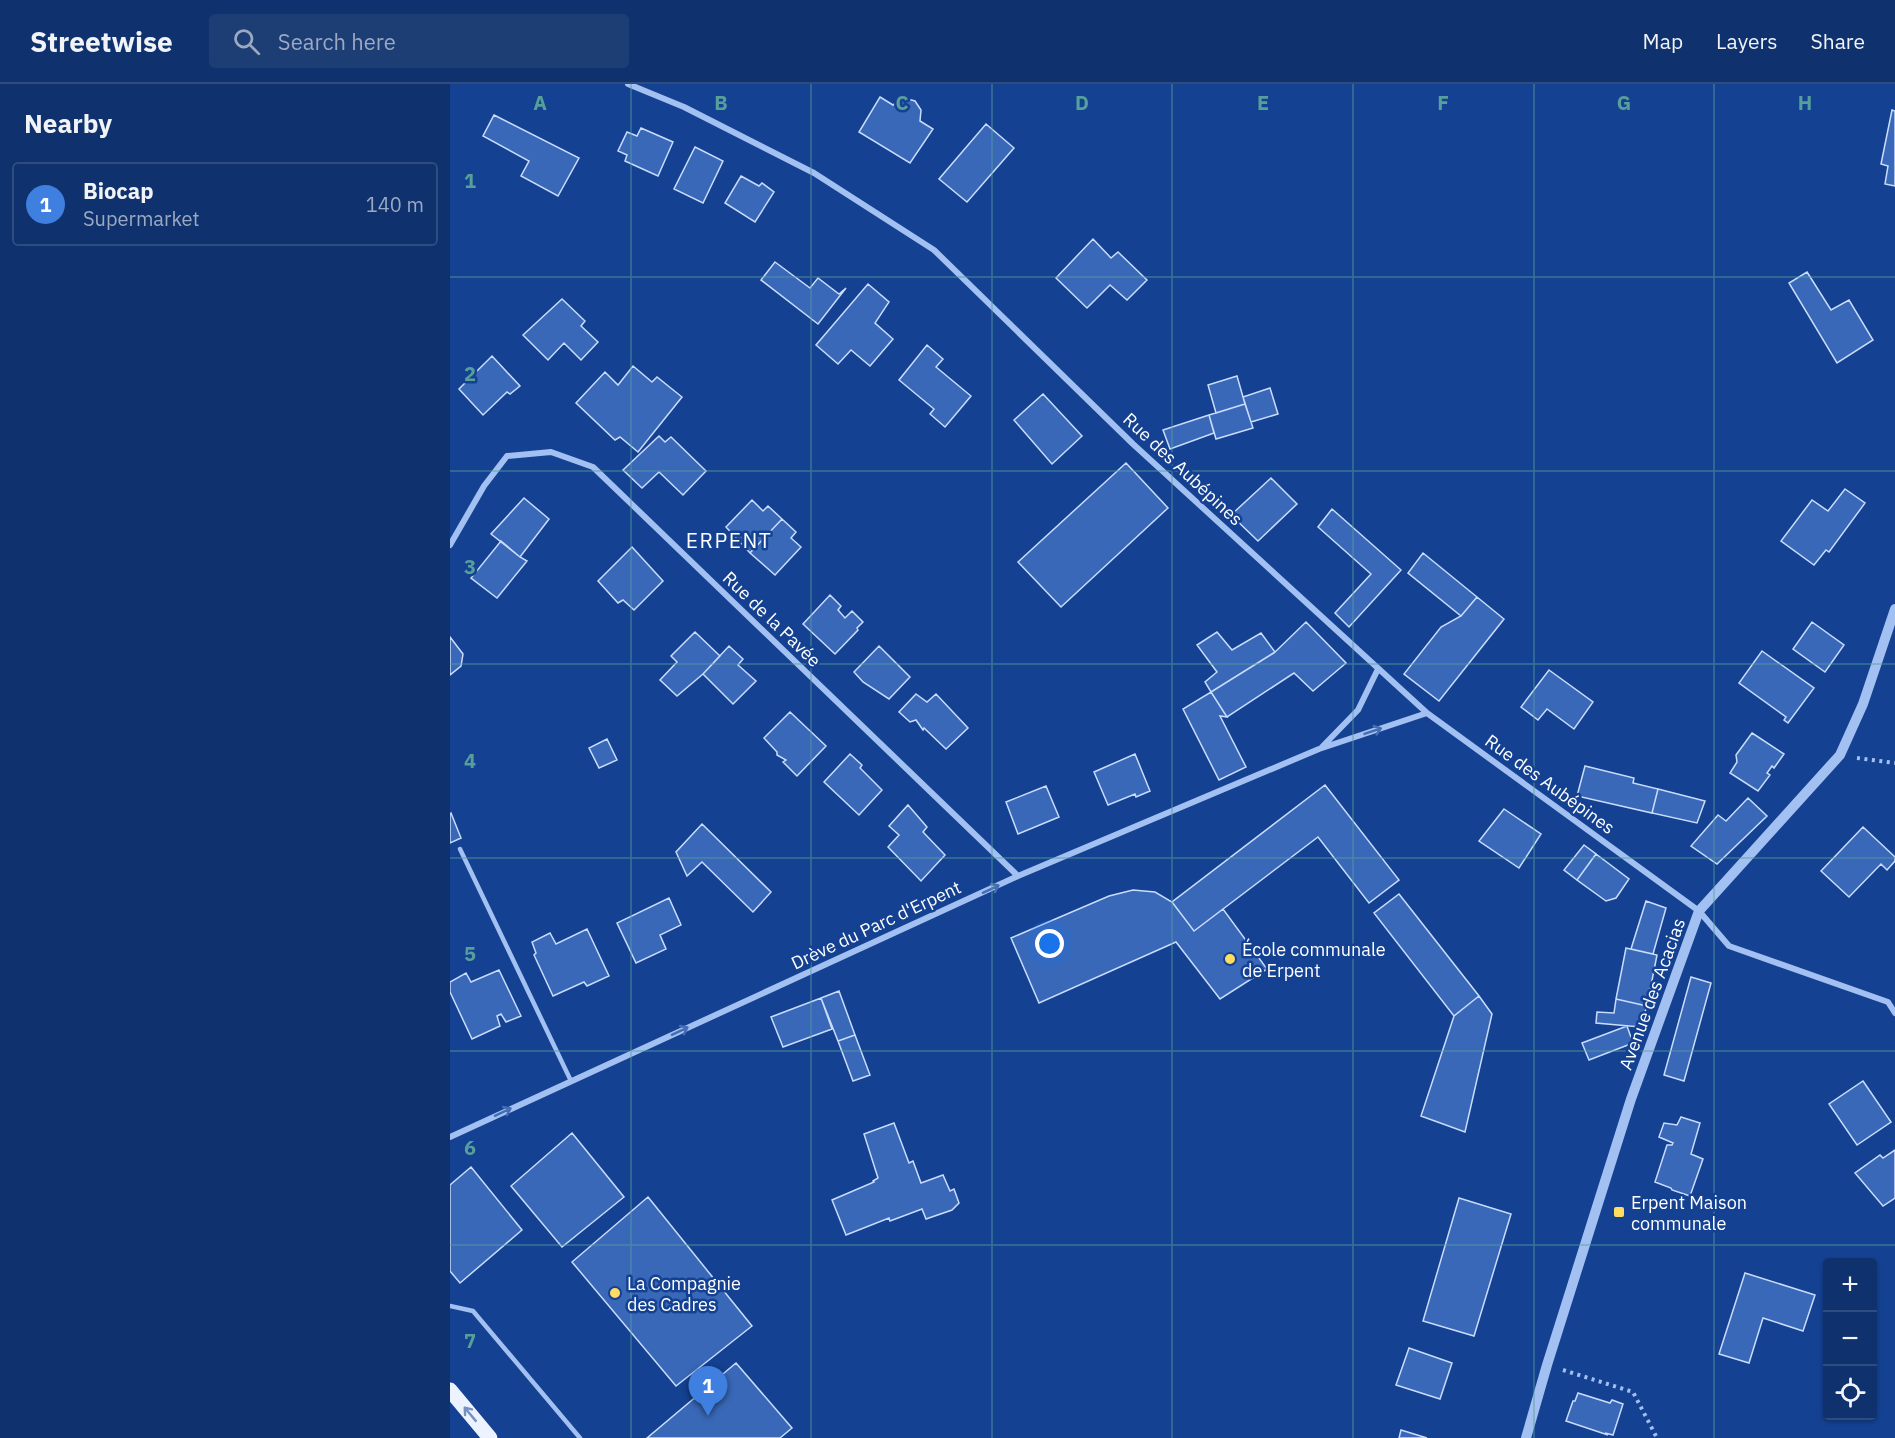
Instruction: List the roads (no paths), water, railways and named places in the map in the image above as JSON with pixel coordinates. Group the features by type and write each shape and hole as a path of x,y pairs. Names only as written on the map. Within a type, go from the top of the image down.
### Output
{"main road":[{"path":"450,1390 490,1438"}],"street":[{"name":"Rue des Aubépines","path":"628,84 684,107 814,173 934,250 1133,444 1427,713 1699,911 1729,946 1888,1002 1895,1013"},
{"name":"Rue de la Pavée","path":"450,545 484,486 507,456 551,452 593,467 1018,876"},
{"name":"Avenue des Acacias","path":"1526,1438 1631,1099 1699,911 1840,755 1863,704 1895,609"},
{"name":"Drève du Parc d'Erpent","path":"1319,749 1358,710 1378,669"},
{"name":"Drève du Parc d'Erpent","path":"450,1137 1018,876 1319,749 1427,713"}],"lane":[{"path":"460,849 571,1082"},
{"path":"450,1306 473,1311 580,1438"}],"place":[{"name":"École communale de Erpent","path":"1230,959"},
{"name":"Erpent Maison communale","path":"1619,1212"},
{"name":"La Compagnie des Cadres","path":"615,1293"},
{"name":"Biocap","path":"708,1416"}],"district":[{"name":"ERPENT","path":"729,540"}]}
